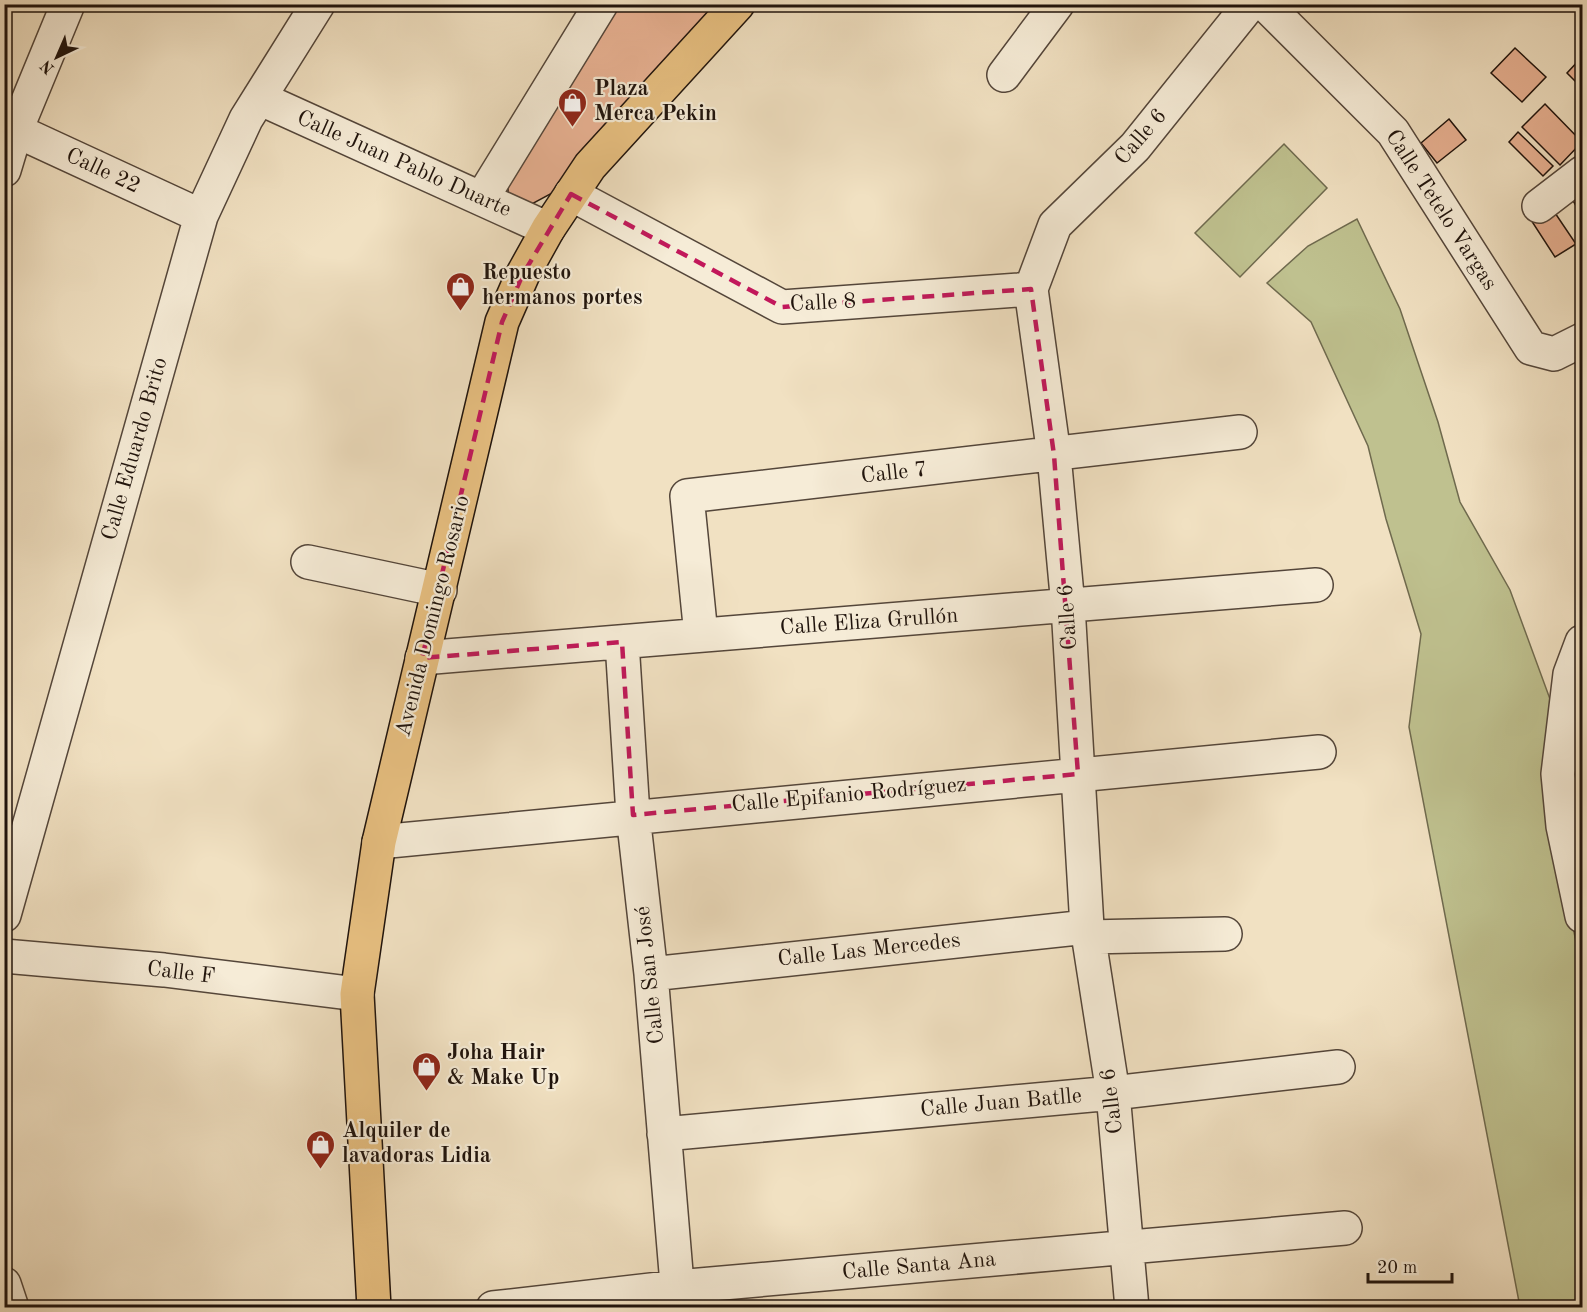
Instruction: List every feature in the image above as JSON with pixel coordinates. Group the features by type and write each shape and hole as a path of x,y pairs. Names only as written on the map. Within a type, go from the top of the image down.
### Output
{"main road":[{"name":"Avenida Domingo Rosario","path":"374,1308 357,994 379,842 502,322 523,274 548,229 590,166 738,4"}],"street":[{"path":"4,170 10,128 68,4"},
{"name":"Calle Eduardo Brito","path":"4,915 201,216 246,119 318,4"},
{"path":"482,198 601,4"},
{"path":"1004,75 1057,4"},
{"name":"Calle 6","path":"1132,1308 1113,1093 1087,932 1068,606 1054,455 1031,288 1055,225 1135,147 1250,4"},
{"name":"Calle Tetelo Vargas","path":"1265,4 1393,132 1531,348 1554,354 1582,340"},
{"name":"Calle Juan Pablo Duarte","path":"259,98 548,229"},
{"name":"Calle 22","path":"10,128 201,216"},
{"path":"1539,206 1582,173"},
{"name":"Calle 8","path":"571,194 782,307 1031,288"},
{"name":"Calle 7","path":"701,635 687,496 1240,432"},
{"path":"308,561 440,590"},
{"name":"Calle Eliza Grullón","path":"422,658 1316,585"},
{"name":"Calle San José","path":"622,642 633,816 651,974 678,1297"},
{"path":"1582,642 1570,674 1558,774 1563,826 1582,916"},
{"name":"Calle Epifanio Rodríguez","path":"379,842 1319,752"},
{"name":"Calle Las Mercedes","path":"651,974 1087,932 1225,934"},
{"name":"Calle F","path":"4,956 164,970 357,994"},
{"name":"Calle Juan Batlle","path":"664,1134 1113,1093 1338,1067"},
{"name":"Calle Santa Ana","path":"493,1308 678,1297 1126,1247 1345,1228"},
{"path":"4,1284 12,1308"}],"highlighted area":[{"path":"571,194 782,307 1031,289 1054,455 1078,774 633,815 622,642 422,658 502,322 523,274"}],"green space":[{"path":"1284,144 1327,188 1240,277 1195,233"},
{"path":"1357,219 1400,309 1438,422 1460,502 1510,590 1550,699 1545,787 1582,972 1582,1307 1520,1307 1409,727 1421,634 1386,519 1368,446 1311,322 1267,283 1308,246"}],"building":[{"name":"Plaza Merca Pekin","path":"615,4 717,4 556,191 530,205 508,194 508,176"},
{"path":"1515,48 1546,77 1522,102 1491,73"},
{"path":"1582,57 1582,88 1567,73"},
{"path":"1545,104 1582,142 1560,165 1522,127"},
{"path":"1449,119 1466,140 1437,163 1421,143"},
{"path":"1518,132 1553,166 1543,176 1509,142"},
{"path":"1582,188 1582,217 1570,195"},
{"path":"1551,207 1576,244 1555,257 1531,220"}],"place":[{"name":"Plaza Merca Pekin","path":"573,128"},
{"name":"Repuesto hermanos portes","path":"461,312"},
{"name":"Joha Hair & Make Up","path":"426,1092"},
{"name":"Alquiler de lavadoras Lidia","path":"321,1170"}]}
